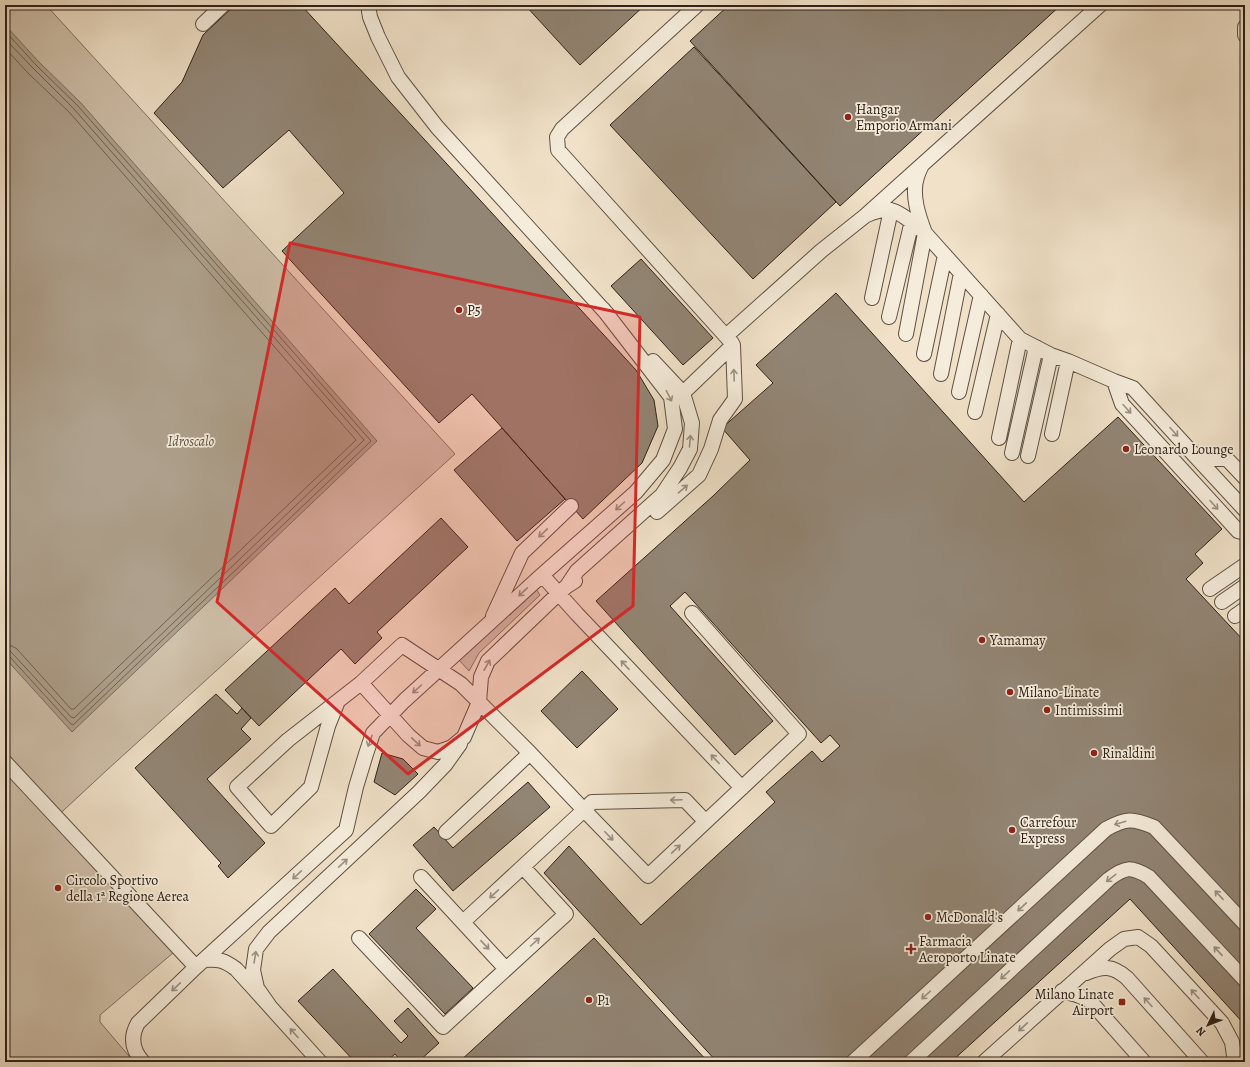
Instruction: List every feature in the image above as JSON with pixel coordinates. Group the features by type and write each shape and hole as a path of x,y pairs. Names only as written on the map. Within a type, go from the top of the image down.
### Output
{"lane":[{"path":"203,24 223,5"},
{"path":"368,5 370,17 378,37 398,77 437,127 603,309 683,393 692,423 690,450 680,468 662,495 577,571 563,590"},
{"path":"269,1005 257,988 253,970 256,949 269,932 419,792 445,765 464,737 479,702 481,677 488,661 563,590 584,576 699,475 711,449 720,420 734,399 730,340 558,150 557,137 562,129 696,5"},
{"path":"683,393 730,340 821,251 865,216 1100,5"},
{"path":"1245,28 1245,36"},
{"path":"906,334 925,233 916,203 915,189 916,177 923,163"},
{"path":"865,216 878,211 891,210 912,221 925,233 1020,339 1051,355 1134,388 1245,510"},
{"path":"872,298 891,210"},
{"path":"889,317 912,221"},
{"path":"924,354 945,255"},
{"path":"941,374 961,273"},
{"path":"959,392 981,295"},
{"path":"143,1062 137,1055 134,1047 134,1031 138,1023 346,830 356,787 373,733 404,701 490,622 636,492 663,460 675,429 671,397 603,309"},
{"path":"975,412 998,314"},
{"path":"999,438 1020,339"},
{"path":"1012,453 1036,347"},
{"path":"1028,456 1051,355"},
{"path":"1052,434 1068,361"},
{"path":"1114,381 1122,404 1238,531 1245,533"},
{"path":"1196,457 1227,459 1245,478"},
{"path":"490,622 522,553 571,506"},
{"path":"1210,589 1245,565"},
{"path":"542,575 563,590 742,788"},
{"path":"1222,602 1245,586"},
{"path":"338,701 328,726 311,787 271,826 237,787 288,740 361,683 402,645 461,684 530,753 648,876 799,734 692,613"},
{"path":"361,683 423,748 438,752 452,747 464,737"},
{"path":"446,832 530,753"},
{"path":"5,762 200,964"},
{"path":"463,922 592,802 685,800 706,821"},
{"path":"853,1062 1106,829 1120,821 1139,820 1154,827 1245,924"},
{"path":"359,938 443,1027 566,914 523,867"},
{"path":"911,1062 1109,879 1122,870 1138,870 1149,877 1245,980"},
{"path":"421,877 506,969"},
{"path":"984,1062 1110,949 1124,939 1138,937 1156,952 1222,1023 1232,1042 1235,1062"},
{"path":"200,964 214,959 229,963 320,1062"},
{"path":"1082,974 1096,968 1104,967 1121,973 1202,1062"},
{"path":"1062,991 1089,1000 1144,1062"}],"highlighted area":[{"path":"290,243 640,317 633,606 408,774 217,602"}],"green space":[{"name":"Idroscalo","path":"5,5 46,5 455,454 51,822 173,953 100,1015 100,1022 134,1062 5,1062"},
{"path":"536,589 540,595 479,653 469,671 458,659"}],"water":[{"name":"Idroscalo","path":"5,25 39,62 81,103 377,441 72,732 5,658"}],"building":[{"name":"P5","path":"235,5 301,5 636,370 654,400 658,426 642,463 583,519 472,394 439,423 282,251 344,193 289,130 223,188 154,113 182,82 203,35"},
{"path":"525,5 645,5 580,65"},
{"name":"Hangar Emporio Armani","path":"729,5 1061,5 840,206 690,41"},
{"path":"694,47 836,202 753,279 610,125"},
{"path":"641,259 713,338 683,365 611,286"},
{"name":"Milano-Linate","path":"836,293 1024,502 1118,417 1222,529 1195,554 1203,563 1186,579 1245,642 1245,1025 1130,899 951,1062 717,1062 544,873 569,846 641,925 775,802 766,792 812,751 822,762 840,746 830,735 821,743 685,592 670,606 773,721 735,755 596,601 713,496 750,460 722,428 773,383 756,365"},
{"path":"502,428 565,499 517,541 454,470"},
{"path":"441,518 468,547 377,632 382,638 355,664 341,649 259,726 225,690 335,588 349,604"},
{"path":"582,671 618,709 577,748 541,711"},
{"path":"216,694 237,714 242,708 251,718 241,729 251,739 207,779 265,843 228,878 218,866 221,863 135,768"},
{"path":"382,753 403,759 418,774 395,795 374,782"},
{"path":"528,782 550,807 453,891 413,845 434,827 453,848"},
{"path":"416,889 436,909 416,928 473,988 445,1014 369,934"},
{"name":"P1","path":"594,938 708,1062 459,1062"},
{"path":"333,969 401,1043 408,1036 394,1021 408,1008 439,1043 418,1062 402,1062 395,1054 386,1062 355,1062 298,1001"}],"place":[{"name":"Hangar Emporio Armani","path":"848,117"},
{"name":"P5","path":"459,310"},
{"name":"Leonardo Lounge","path":"1126,449"},
{"name":"Yamamay","path":"982,640"},
{"name":"Milano-Linate","path":"1010,692"},
{"name":"Intimissimi","path":"1047,710"},
{"name":"Rinaldini","path":"1094,753"},
{"name":"Carrefour Express","path":"1012,830"},
{"name":"Circolo Sportivo della 1ª Regione Aerea","path":"58,888"},
{"name":"McDonald's","path":"928,917"},
{"name":"Farmacia Aeroporto Linate","path":"911,949"},
{"name":"P1","path":"589,1000"},
{"name":"Milano Linate Airport","path":"1122,1002"}]}
